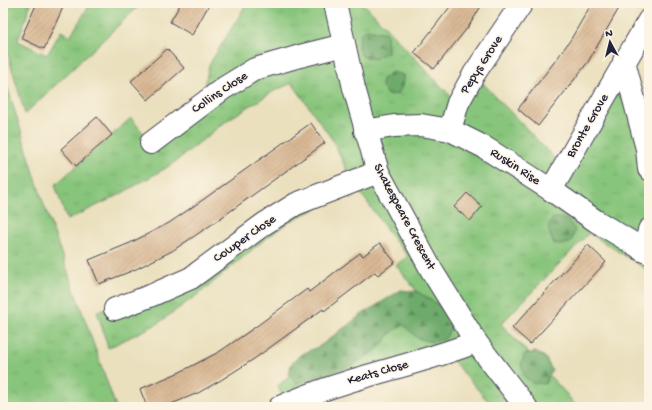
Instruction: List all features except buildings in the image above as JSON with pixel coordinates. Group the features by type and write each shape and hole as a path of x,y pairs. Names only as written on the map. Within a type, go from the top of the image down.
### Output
{"street":[{"name":"Shakespeare Crescent","path":"335,3 344,46 378,172 432,271 476,342 526,407"},
{"name":"Pepys Grove","path":"450,130 458,103 474,74 522,3"},
{"name":"Bronte Grove","path":"551,190 649,20"},
{"name":"Collins Close","path":"151,143 224,88 255,69 300,56 344,46"},
{"path":"624,61 647,149 649,169"},
{"name":"Ruskin Rise","path":"366,130 394,126 421,125 450,130 484,147 596,221 647,244"},
{"name":"Cowper Close","path":"115,309 191,278 264,224 296,204 378,172"},
{"name":"Keats Close","path":"280,407 327,388 447,354 476,342"}],"green space":[{"path":"3,3 31,3 18,41 47,55 61,31 70,36 91,3 142,3 25,114 3,37"},
{"path":"247,3 363,3 457,103 474,74 561,165 624,61 649,169 649,271 589,233 501,324 564,391 577,407 493,407 447,354 285,405 278,386 297,370 417,292 396,265 408,256 392,237 360,192 334,200 290,221 255,247 205,289 157,324 108,348 97,311 115,309 352,182 334,142 292,83 274,91 229,119 171,165 117,196 67,220 55,185 131,118 151,143 211,96 205,84 209,65"},
{"path":"367,29 387,33 388,52 374,59 362,56 358,48 360,34"},
{"path":"392,72 403,75 403,84 398,94 387,95 382,87 382,79"},
{"path":"3,73 44,205 116,407 3,407"},
{"path":"553,218 561,218 566,220 573,226 575,230 571,242 562,245 553,243 548,228"},
{"path":"401,290 418,292 448,311 451,327 445,339 432,342 417,338 404,325 392,332 378,349 353,365 298,383 289,376 291,364 300,355 320,346 361,315"},
{"path":"535,352 545,357 552,370 545,384 532,383 524,376 521,364 525,354"}]}
